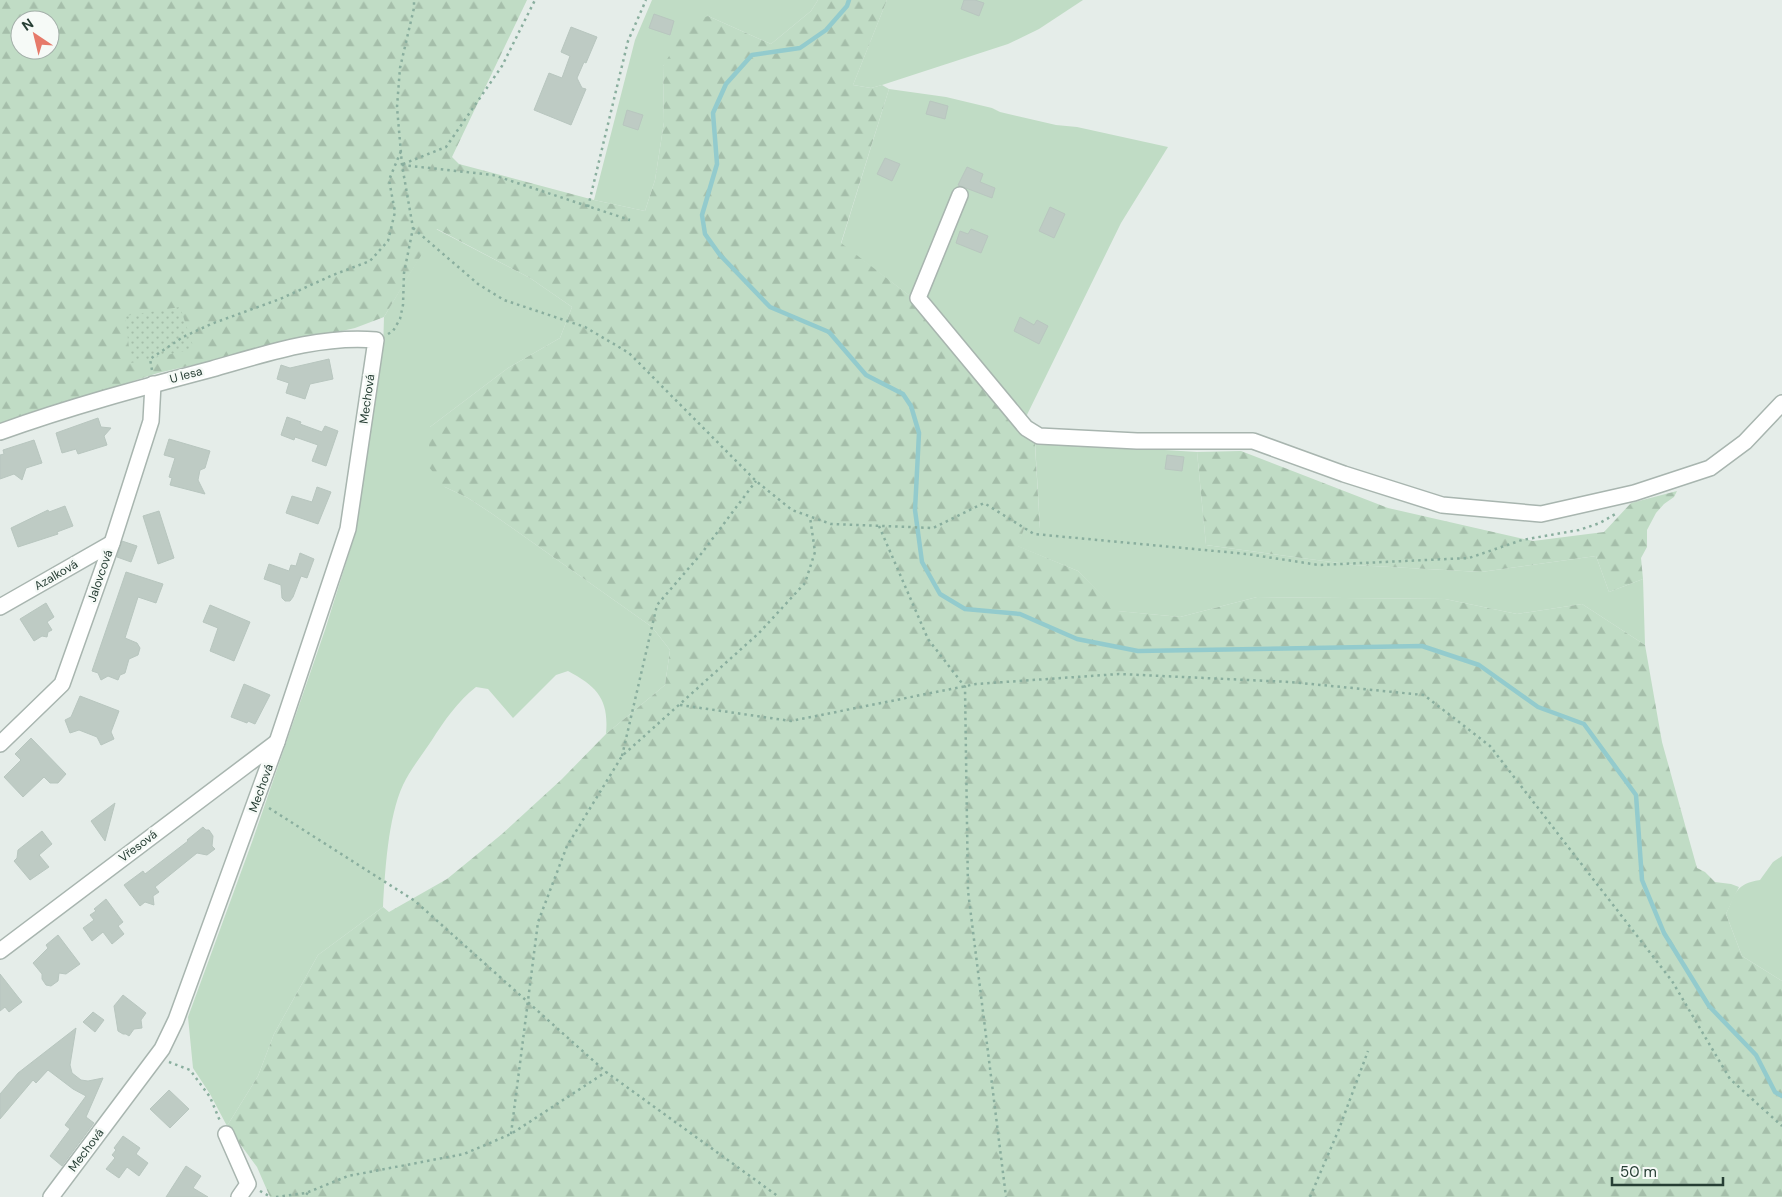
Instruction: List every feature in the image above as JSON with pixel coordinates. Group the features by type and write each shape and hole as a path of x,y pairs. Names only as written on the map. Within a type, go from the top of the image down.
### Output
{"street":[{"path":"960,195 918,298 1026,428 1039,436 1136,441 1253,441 1344,474 1442,505 1542,514 1634,493 1710,468 1746,442 1782,403"},
{"name":"U lesa","path":"0,432 153,384 300,345 349,339 376,340"},
{"name":"Mechová","path":"51,1197 156,1058 176,1020 277,742 348,529 376,340"},
{"name":"Jalovcová","path":"0,744 62,684 112,544 151,421 153,384"},
{"name":"Azalková","path":"0,607 112,544"},
{"name":"Vřesová","path":"0,951 277,742"},
{"path":"226,1134 243,1191"}],"path":[{"path":"376,340 393,331 400,319 403,305 404,273 413,228 400,151 397,107 400,68 414,8 414,0"},
{"path":"402,164 446,147 502,66 535,0"},
{"path":"588,207 628,41 646,0"},
{"path":"150,359 183,338 210,324 280,299 370,261 388,242 395,212 389,180 400,151"},
{"path":"402,164 493,175 630,220"},
{"path":"413,228 478,284 504,300 585,327 629,353 756,481 792,510 831,524 933,528 984,503 1034,534 1247,554 1319,565 1469,558 1522,540 1579,530 1600,523 1618,512"},
{"path":"622,756 657,605 701,554 756,481"},
{"path":"511,1134 538,922 567,846 622,756 759,633 805,583 815,552 810,516"},
{"path":"879,526 928,639 965,687 968,891 1006,1197"},
{"path":"680,705 792,722 976,684 1119,674 1290,682 1424,695 1490,746 1672,981 1730,1079 1782,1126"},
{"path":"256,800 415,901 606,1072 779,1197"},
{"path":"1310,1197 1339,1129 1368,1051"},
{"path":"156,1058 190,1070 210,1097 226,1134"},
{"path":"276,1197 306,1193 348,1176 464,1154 511,1134 606,1072"},
{"path":"306,1193 311,1197"}],"green space":[{"path":"0,0 527,0 452,157 459,164 594,200 645,211 655,180 664,122 663,66 689,23 708,16 771,44 811,11 818,0 887,0 853,85 871,88 882,85 889,89 841,243 914,299 1034,429 1040,529 1024,529 1018,546 1078,571 1118,611 1180,617 1257,597 1445,599 1517,614 1582,604 1645,645 1662,742 1697,868 1705,872 1715,882 1739,887 1726,914 1742,956 1782,981 1782,1197 270,1197 257,1167 227,1126 258,1076 274,1034 318,955 383,907 389,912 447,879 502,834 562,779 606,734 665,685 670,650 652,627 491,513 468,498 445,487 428,466 430,427 508,368 560,338 572,307 530,278 437,229 384,317 355,328 158,373 0,424"},
{"path":"652,0 818,0 811,11 771,44 708,16 663,66 664,122 655,180 645,211 594,200 635,40"},
{"path":"887,0 1083,0 1039,29 1008,44 871,88 853,85"},
{"path":"889,89 946,97 1056,125 1077,127 1168,147 1121,223 1023,423 914,299 841,244"},
{"path":"436,229 530,278 572,307 560,338 508,368 430,427 445,487 468,498 491,513 652,627 670,650 665,685 606,734 606,712 599,696 587,683 568,671 556,675 513,718 488,689 476,687 457,705 413,768 398,798 388,845 383,907 318,955 274,1034 258,1076 227,1126 210,1094 193,1068 188,1017 252,842 325,630 356,531 383,351 384,317"},
{"path":"180,307 194,349 131,363 125,316"},
{"path":"1035,442 1197,452 1206,545 1354,565 1481,572 1596,556 1609,592 1643,579 1645,645 1582,604 1517,614 1445,599 1257,597 1180,617 1117,611 1078,571 1017,546 1024,529 1040,528"},
{"path":"1241,451 1388,508 1533,541 1604,532 1631,503 1677,491 1674,497 1656,513 1647,530 1647,547 1641,558 1643,579 1609,592 1596,556 1481,572 1354,565 1206,545 1197,452"},
{"path":"1782,856 1782,981 1742,956 1726,914 1737,891 1746,884 1760,880 1773,862"}],"building":[{"path":"964,0 975,0 984,3 979,16 961,9"},
{"path":"654,14 674,21 670,35 649,28"},
{"path":"571,27 597,37 586,63 584,62 577,78 582,88 586,89 571,125 534,110 549,73 562,78 570,56 561,52"},
{"path":"930,101 948,106 945,119 926,114"},
{"path":"627,110 643,115 638,130 623,125"},
{"path":"885,158 900,164 892,181 877,174"},
{"path":"967,167 983,174 980,182 995,188 992,198 958,185"},
{"path":"1050,207 1065,214 1054,238 1039,231"},
{"path":"971,229 988,236 981,253 956,243 960,231 968,234"},
{"path":"1020,317 1034,325 1037,320 1048,326 1039,344 1014,331"},
{"path":"329,359 333,379 310,384 305,399 286,393 289,383 277,379 281,365 290,368"},
{"path":"287,417 322,432 325,426 338,431 326,466 312,461 318,445 295,437 294,440 281,435"},
{"path":"98,418 101,427 111,428 104,436 107,445 78,454 76,449 62,453 56,433"},
{"path":"169,439 210,451 205,468 200,470 198,480 205,494 170,485 172,478 169,477 175,458 164,455"},
{"path":"34,440 42,463 26,468 22,480 14,474 0,479 0,455 4,454 3,450"},
{"path":"1167,455 1184,457 1182,471 1165,469"},
{"path":"317,487 331,492 318,524 286,513 292,496 312,502"},
{"path":"65,506 73,526 57,532 58,534 18,547 11,528 48,510 49,512"},
{"path":"159,511 174,558 158,564 143,516"},
{"path":"122,541 137,546 131,562 117,557"},
{"path":"300,553 314,559 307,578 301,576 293,597 290,601 285,601 282,598 281,585 264,579 269,564 289,571 291,565 296,566"},
{"path":"126,572 163,584 156,603 138,597 125,638 137,643 140,648 138,655 129,659 125,673 120,675 118,680 108,676 101,680 98,673 92,671"},
{"path":"46,603 54,617 47,622 52,630 48,632 47,637 42,636 34,641 20,619"},
{"path":"210,605 250,622 234,661 210,651 218,628 203,622"},
{"path":"244,684 270,695 255,724 231,717"},
{"path":"80,696 119,711 111,732 114,739 101,745 97,737 79,730 70,733 65,720 71,717"},
{"path":"31,738 66,774 58,783 50,783 44,777 23,797 4,777 21,760 15,754"},
{"path":"115,803 105,841 91,821"},
{"path":"203,827 209,830 213,836 212,846 215,849 207,855 197,853 155,887 159,892 153,896 154,905 145,902 140,906 124,885 143,871 145,874"},
{"path":"42,831 52,844 39,855 49,867 30,880 14,861 17,858 18,850"},
{"path":"106,899 123,922 118,926 124,934 112,944 103,932 92,941 83,928 94,920 90,915"},
{"path":"58,935 80,964 66,974 59,973 58,981 51,986 46,985 42,979 42,974 33,963 48,948 46,945"},
{"path":"0,974 22,1002 9,1012 5,1007 0,1011"},
{"path":"123,995 146,1013 141,1020 142,1028 134,1029 129,1036 118,1031 114,1006"},
{"path":"93,1012 104,1020 95,1032 83,1022"},
{"path":"76,1028 70,1065 72,1073 81,1080 88,1081 103,1078 86,1117 94,1123 62,1166 50,1156 70,1129 65,1125 86,1096 73,1089 48,1070 36,1083 33,1080 0,1119 0,1094 18,1073"},
{"path":"169,1090 189,1109 170,1128 150,1109"},
{"path":"123,1136 140,1148 136,1154 148,1163 139,1176 127,1167 119,1178 106,1169 115,1158 112,1155 116,1150 114,1148"},
{"path":"186,1166 201,1176 193,1188 208,1197 166,1197"}],"waterway":[{"path":"849,0 847,6 826,30 800,48 752,55 726,84 713,113 717,164 702,215 705,234 720,255 770,307 829,332 866,375 903,394 911,406 919,433 915,510 922,562 940,594 965,609 1020,614 1077,639 1138,651 1422,646 1479,665 1538,707 1584,724 1636,795 1642,880 1664,933 1709,1006 1756,1055 1775,1092 1782,1096"}]}
